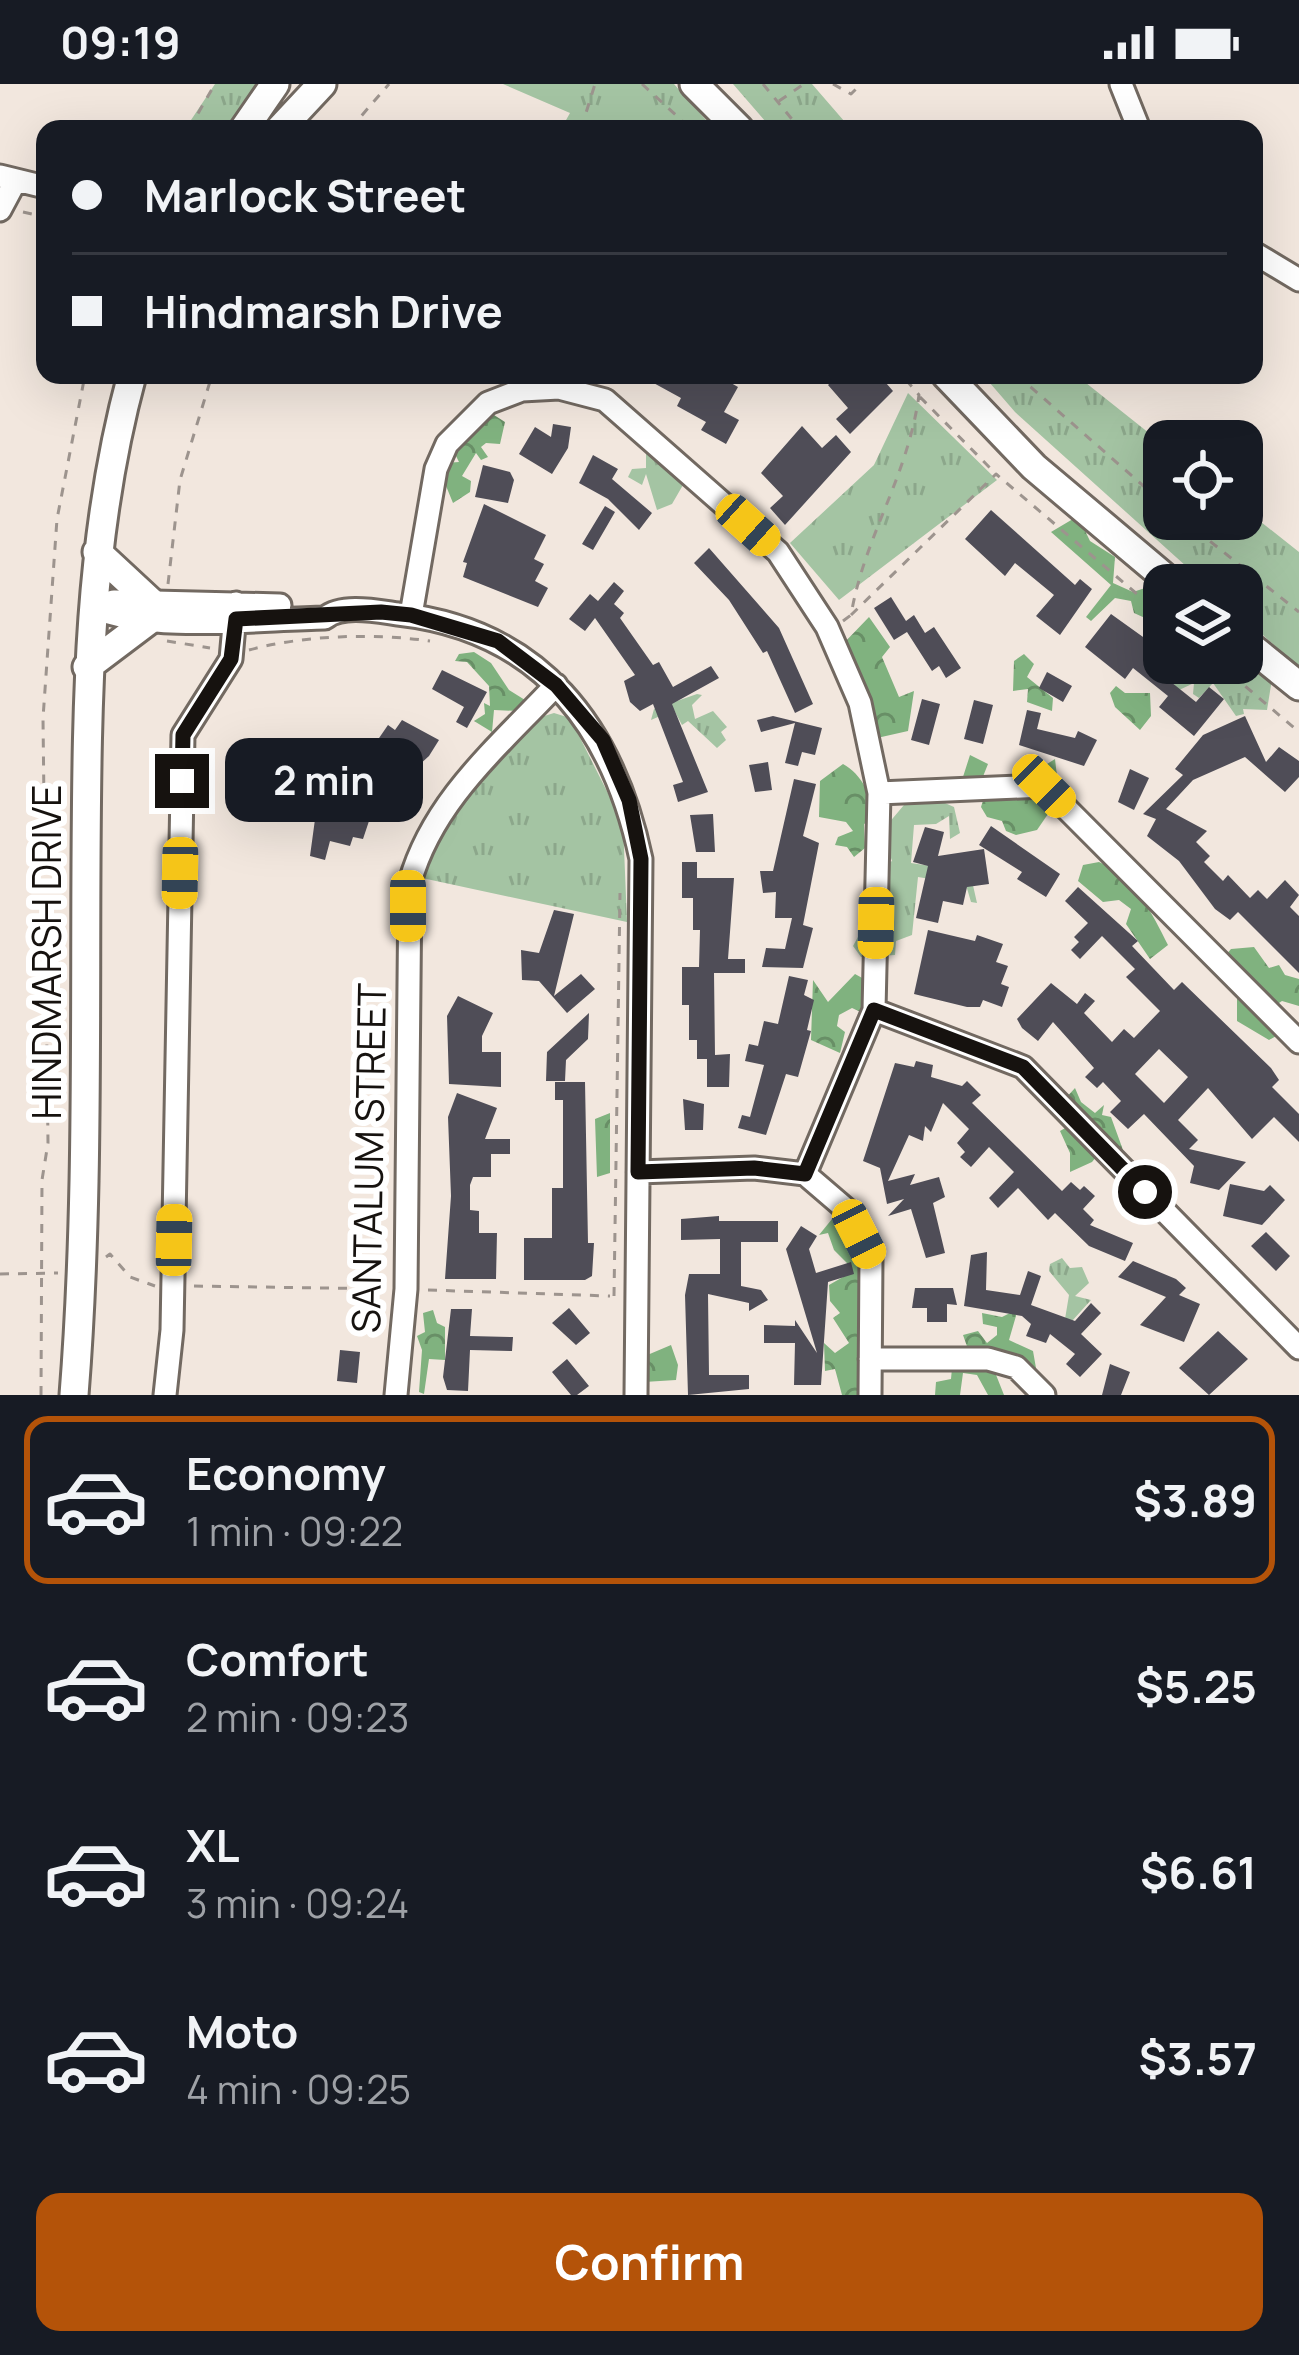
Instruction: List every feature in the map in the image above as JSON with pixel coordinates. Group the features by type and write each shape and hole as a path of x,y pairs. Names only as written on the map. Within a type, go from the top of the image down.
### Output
{"main road":[{"path":"250,120 275,84"},
{"path":"288,120 322,84"},
{"path":"694,84 730,120"},
{"path":"708,84 732,120"},
{"name":"HINDMARSH DRIVE","path":"74,1395 82,1271 87,667 104,509 130,384"},
{"name":"HINDMARSH DRIVE","path":"104,509 146,384"},
{"path":"955,384 1034,467 1149,564"},
{"path":"87,667 159,613 98,553"},
{"path":"1263,657 1299,686"}],"street":[{"path":"1121,84 1135,120"},
{"path":"1,208 8,178"},
{"path":"1263,258 1299,280"},
{"path":"411,615 436,469 448,444 488,403 522,390 559,388 605,400 778,552 827,627 860,703 879,793 874,1010 805,1174"},
{"path":"92,608 114,601 159,613 326,606 333,612 411,615 498,641 556,685 603,740 629,800 641,859 636,1395"},
{"path":"165,1395 174,1286 183,735 233,650 236,611"},
{"name":"SANTALUM STREET","path":"396,1395 406,1289 410,882 427,835 449,798 556,685"},
{"path":"879,793 1044,786 1299,1042"},
{"path":"874,1010 1023,1067 1299,1348"},
{"path":"638,1172 754,1168 805,1174 847,1210 871,1257 870,1395"},
{"path":"870,1359 988,1359 1016,1366 1045,1395"}],"path":[{"path":"194,120 215,84"},
{"path":"358,120 389,84"},
{"path":"584,120 595,84"},
{"path":"642,84 681,120"},
{"path":"763,84 792,120"},
{"path":"777,102 804,84"},
{"path":"833,84 851,94 861,84"},
{"path":"1,208 36,215"},
{"path":"41,1395 42,1180 48,1143 43,718 57,519 83,384"},
{"path":"209,384 180,480 159,613 233,650 381,637 445,643"},
{"path":"910,384 996,474 1143,599"},
{"path":"1027,384 1143,486"},
{"path":"851,615 859,570 903,475 919,395"},
{"path":"827,627 851,615 996,474"},
{"path":"1208,540 1299,612"},
{"path":"381,612 381,637"},
{"path":"1243,684 1299,732"},
{"path":"0,1274 82,1271 110,1254 147,1287 614,1296 620,885"}],"green space":[{"path":"215,84 268,84 242,120 191,120"},
{"path":"503,84 674,84 706,120 566,120 570,113"},
{"path":"733,84 812,84 843,120 764,120"},
{"path":"991,384 1087,384 1143,428 1143,527 1015,412"},
{"path":"908,393 997,480 839,600 790,543 874,465"},
{"path":"494,415 505,422 500,444 481,447 488,457 481,460 476,453 462,476 471,481 470,492 453,503 444,481 445,463 459,462 455,454 459,443"},
{"path":"646,453 683,485 672,504 657,510 646,474 642,485 628,477 632,469 646,468"},
{"path":"1078,516 1090,541 1115,557 1113,583 1133,592 1143,589 1143,617 1134,613 1131,601 1115,598 1091,621 1086,617 1111,585 1051,532"},
{"path":"1263,524 1299,552 1299,668 1263,635 1263,564 1184,564 1157,540 1263,540"},
{"path":"869,617 890,647 882,657 899,697 914,691 908,731 877,738 844,643"},
{"path":"474,652 491,663 509,690 525,700 518,711 494,710 492,732 474,721 485,714 484,703 490,706 489,686 467,662 455,661 459,654"},
{"path":"1024,654 1034,664 1027,677 1053,698 1052,711 1027,702 1028,689 1013,691 1014,661"},
{"path":"1263,675 1272,679 1267,710 1243,709 1244,714 1236,716 1214,684 1263,684"},
{"path":"1194,684 1212,684 1199,698 1193,694"},
{"path":"1116,686 1125,693 1150,693 1151,716 1140,730 1115,707 1110,693"},
{"path":"702,695 692,705 695,719 713,711 727,727 721,732 726,740 717,748 688,721 682,725 674,710 651,720 654,709"},
{"path":"554,713 570,718 623,823 627,922 422,878 449,817 541,717"},
{"path":"970,755 988,764 982,779 1019,785 1013,774 1020,761 1047,764 1055,759 1058,785 1069,803 1046,796 1048,814 1037,830 1016,835 1006,831 1002,821 987,817 981,807 985,794 962,780"},
{"path":"843,764 865,787 875,818 864,824 865,848 854,857 847,847 835,845 838,837 853,831 846,822 819,817 820,781"},
{"path":"929,796 954,807 960,833 950,839 949,816 936,824 914,825 911,863 970,872 977,903 971,902 966,885 918,877 912,935 896,941 895,955 861,957 853,946 859,935 873,946 890,884 883,878 884,866 892,861 882,831 904,805"},
{"path":"1099,862 1132,886 1162,933 1168,945 1150,959 1126,924 1131,909 1119,900 1103,902 1078,881 1083,865"},
{"path":"1254,947 1269,968 1279,965 1285,975 1299,979 1299,1006 1282,1001 1276,1005 1278,1035 1269,1040 1237,1021 1237,998 1250,991 1225,956 1231,949"},
{"path":"855,974 864,979 863,1013 852,1008 839,1015 837,1026 845,1032 840,1053 811,1040 813,980 828,1002"},
{"path":"1075,1088 1081,1102 1095,1113 1104,1105 1102,1115 1111,1117 1123,1150 1114,1155 1105,1146 1092,1162 1070,1172 1070,1153 1060,1131 1067,1127 1078,1139 1086,1137 1064,1100"},
{"path":"610,1113 610,1173 597,1177 595,1119"},
{"path":"832,1219 838,1229 854,1227 864,1250 858,1258 865,1289 859,1296 866,1317 868,1395 842,1395 835,1369 825,1371 824,1343 835,1353 849,1343 833,1318 840,1313 830,1301 829,1285 843,1277 847,1263 834,1250 828,1233 819,1235"},
{"path":"1062,1258 1070,1268 1082,1267 1089,1283 1075,1296 1091,1300 1063,1331 1069,1295 1049,1271 1050,1264"},
{"path":"1018,1309 1009,1340 1033,1351 1033,1372 985,1347 1004,1395 988,1395 977,1375 963,1373 960,1395 935,1395 936,1382 951,1379 952,1368 969,1352 963,1335 978,1331 987,1343 997,1335 997,1327 983,1324 982,1313 1002,1317"},
{"path":"433,1310 437,1323 445,1327 445,1360 429,1359 424,1394 419,1392 422,1350 417,1336 425,1332 423,1313"},
{"path":"671,1345 678,1365 676,1380 644,1382 645,1356"}],"building":[{"path":"655,384 738,387 724,412 739,420 726,444 701,430 706,422 677,406 681,398"},
{"path":"887,384 893,391 850,434 836,419 848,408 828,385"},
{"path":"553,424 571,427 568,448 552,474 519,454 535,427 551,437"},
{"path":"802,426 822,448 836,435 851,452 785,525 770,508 783,496 761,473"},
{"path":"593,455 618,469 612,479 652,513 639,530 608,499 579,483"},
{"path":"483,465 510,472 514,480 508,503 475,497"},
{"path":"484,504 546,535 534,559 544,564 535,581 548,588 538,607 463,577 467,563 463,562"},
{"path":"605,506 615,512 593,550 582,544"},
{"path":"991,510 1075,585 1080,579 1092,589 1060,635 1036,616 1054,595 1015,563 1005,576 965,539"},
{"path":"709,548 779,628 813,704 795,713 767,651 763,653 729,600 694,563"},
{"path":"614,582 624,591 614,604 624,613 620,618 653,665 659,662 673,687 711,666 719,678 672,704 708,792 678,802 673,785 683,782 653,704 640,711 630,702 624,681 635,675 595,618 585,631 569,619 590,594 598,601"},
{"path":"891,597 906,621 914,615 925,633 934,627 961,668 946,678 939,666 932,671 907,632 894,640 874,608"},
{"path":"1111,614 1143,637 1143,676 1133,668 1125,679 1085,647"},
{"path":"442,670 487,692 467,728 456,722 464,707 432,689"},
{"path":"1047,672 1072,686 1063,702 1039,688"},
{"path":"1153,684 1174,684 1196,702 1209,687 1224,699 1194,736 1159,707 1168,696"},
{"path":"922,699 940,704 929,745 911,740"},
{"path":"974,700 993,705 983,744 964,739"},
{"path":"1027,710 1041,713 1037,729 1075,738 1078,731 1097,740 1084,766 1019,745"},
{"path":"773,716 822,728 815,755 802,752 798,766 785,763 795,723 761,732 757,720"},
{"path":"1245,716 1266,762 1279,747 1299,761 1299,777 1285,792 1245,757 1193,780 1166,809 1207,831 1196,842 1210,856 1204,862 1223,881 1228,875 1250,898 1258,890 1267,899 1285,880 1299,895 1290,907 1299,916 1299,973 1238,912 1230,920 1215,909 1179,861 1147,836 1156,819 1143,814 1183,775 1175,769 1203,735"},
{"path":"402,720 439,740 429,756 418,766 412,761 388,797 379,791 363,839 353,837 350,846 330,841 325,860 310,856 316,812 330,816 341,772 359,781 384,745 377,741 388,725 395,730"},
{"path":"768,762 772,790 755,792 749,765"},
{"path":"1130,769 1149,778 1134,810 1118,802"},
{"path":"794,779 816,784 803,836 819,843 803,925 813,928 803,968 762,967 766,948 785,949 792,918 775,918 776,892 763,893 760,871 773,871"},
{"path":"713,814 715,852 696,852 690,815"},
{"path":"991,826 1060,874 1046,897 1017,879 1022,872 979,845"},
{"path":"925,827 944,832 938,856 984,849 989,884 967,887 963,905 943,901 938,923 916,918 928,866 913,862"},
{"path":"682,862 697,862 697,878 734,878 728,959 745,959 745,973 714,973 715,1055 730,1054 729,1087 707,1087 707,1059 697,1059 697,1040 689,1040 689,1005 682,1005 682,967 699,967 700,930 693,930 693,898 682,898"},
{"path":"1078,887 1138,941 1132,946 1174,990 1182,982 1271,1068 1279,1080 1272,1087 1299,1114 1299,1142 1274,1117 1252,1139 1208,1088 1178,1120 1198,1140 1189,1149 1246,1162 1219,1190 1190,1183 1194,1166 1144,1114 1128,1129 1110,1112 1121,1101 1103,1082 1097,1088 1085,1077 1094,1068 1053,1022 1038,1041 1022,1028 1017,1019 1051,983 1077,1004 1085,993 1095,1001 1084,1013 1112,1042 1124,1029 1134,1038 1160,1011 1126,977 1135,969 1102,936 1080,959 1071,950 1079,942 1074,937 1088,923 1065,901","holes":["1159,1049 1188,1077 1164,1103 1135,1074"]},
{"path":"554,910 574,914 554,996 581,974 595,989 567,1013 539,981 522,980 521,950 539,953"},
{"path":"928,930 975,941 977,935 1003,944 996,962 1008,966 1001,984 1009,987 1002,1007 983,1000 980,1007 967,1007 914,994"},
{"path":"789,976 808,980 804,995 814,1000 807,1030 811,1031 798,1077 786,1074 766,1135 738,1128 742,1115 750,1117 764,1065 745,1061 749,1044 758,1046 764,1021 778,1024"},
{"path":"458,996 493,1013 482,1036 482,1052 501,1052 501,1087 449,1084 447,1016"},
{"path":"589,1013 588,1039 566,1060 565,1081 546,1081 547,1052"},
{"path":"916,1061 933,1065 931,1077 962,1086 967,1081 981,1095 972,1103 1062,1191 1071,1182 1095,1196 1083,1209 1094,1220 1090,1225 1133,1243 1125,1261 1089,1246 1055,1213 1048,1220 1018,1188 998,1208 989,1198 1014,1172 989,1147 971,1167 960,1157 965,1152 957,1143 969,1129 943,1103 931,1132 925,1126 923,1141 909,1135 888,1181 915,1174 910,1185 939,1177 945,1197 933,1203 945,1253 926,1258 911,1209 888,1216 904,1199 887,1204 880,1168 863,1161 895,1063 914,1067"},
{"path":"555,1082 585,1082 592,1276 524,1280 524,1238 552,1238 552,1188 563,1188 563,1100 555,1100"},
{"path":"457,1093 497,1108 485,1139 510,1139 510,1154 491,1154 491,1177 473,1177 470,1185 470,1210 479,1211 479,1233 497,1233 496,1279 445,1279 451,1196 448,1117"},
{"path":"683,1099 704,1104 703,1130 685,1130"},
{"path":"1230,1184 1264,1191 1270,1185 1285,1200 1262,1225 1223,1216"},
{"path":"719,1216 719,1221 778,1221 778,1242 741,1242 741,1286 761,1290 768,1300 749,1311 749,1303 708,1294 709,1375 749,1375 749,1389 688,1395 685,1295 689,1274 720,1274 720,1239 681,1240 681,1219"},
{"path":"801,1226 817,1236 809,1249 816,1273 851,1262 854,1274 828,1282 821,1385 794,1385 795,1343 764,1343 764,1325 795,1326 795,1320 817,1353 786,1249"},
{"path":"1266,1232 1290,1256 1276,1271 1251,1246"},
{"path":"987,1252 986,1290 1020,1295 1028,1271 1041,1276 1031,1305 1075,1321 1091,1303 1101,1313 1081,1334 1102,1354 1080,1377 1066,1364 1075,1354 1050,1334 1046,1343 1026,1336 1031,1324 1022,1316 964,1306 971,1255"},
{"path":"1133,1261 1176,1279 1186,1288 1179,1295 1200,1304 1184,1342 1140,1325 1166,1297 1118,1277"},
{"path":"915,1288 953,1288 957,1305 947,1304 947,1322 927,1322 927,1308 912,1308"},
{"path":"569,1308 590,1333 576,1345 552,1323"},
{"path":"451,1309 472,1309 470,1336 513,1337 512,1351 470,1350 468,1391 447,1390 443,1377"},
{"path":"1218,1331 1248,1359 1209,1395 1179,1368"},
{"path":"340,1350 360,1352 357,1383 337,1381"},
{"path":"567,1359 589,1386 577,1395 571,1395 552,1372"},
{"path":"1110,1364 1130,1372 1121,1395 1102,1395"}],"route":[{"path":"182,781 183,735 231,659 236,619 381,612 411,615 498,641 556,685 603,740 629,800 641,859 638,1172 754,1168 805,1174 874,1010 1023,1067 1145,1192"}]}
